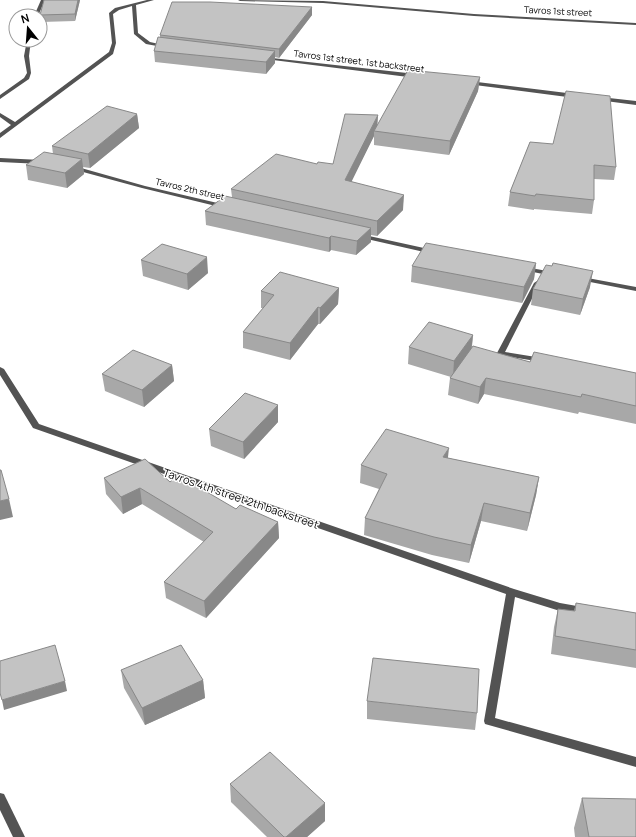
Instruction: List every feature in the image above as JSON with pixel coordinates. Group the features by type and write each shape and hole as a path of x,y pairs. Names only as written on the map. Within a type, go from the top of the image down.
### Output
{"street":[{"path":"0,136 111,53 114,43 112,14 117,9 152,0"},
{"name":"Tavros 1st street","path":"240,0 323,2 474,14 636,24"},
{"path":"134,4 136,33 148,43 171,48"},
{"path":"0,97 26,79 29,73 27,67 27,48"},
{"name":"Tavros 1st street, 1st backstreet","path":"255,57 425,77"},
{"path":"464,82 581,97"},
{"path":"597,99 636,103"},
{"path":"0,114 15,125"},
{"path":"0,160 48,164"},
{"name":"Tavros 2th street","path":"70,167 144,187 233,208"},
{"path":"355,235 438,253"},
{"path":"520,268 558,275"},
{"path":"543,272 501,353 554,362"},
{"path":"573,278 636,289"},
{"name":"Tavros 4th street 2th backstreet","path":"0,369 36,426 511,592 560,607 591,612"},
{"path":"511,592 489,721 636,762"},
{"path":"0,798 19,837"}],"building":[{"path":"44,0 78,0 75,14 48,15 48,8 42,8"},
{"path":"172,2 210,2 312,7 279,49 160,35"},
{"path":"158,37 275,51 266,62 154,51"},
{"path":"408,70 480,77 450,141 374,131"},
{"path":"566,91 610,96 616,167 594,165 594,200 536,194 535,196 510,192 530,142 553,144"},
{"path":"107,106 137,114 88,154 52,146"},
{"path":"345,114 378,115 345,180 404,195 377,221 231,189 276,154 317,164 318,162 333,164"},
{"path":"44,152 82,159 65,173 26,165"},
{"path":"225,196 371,228 357,241 331,236 329,238 205,211"},
{"path":"426,243 536,263 524,287 412,266"},
{"path":"162,244 207,257 187,274 141,260"},
{"path":"553,263 593,271 583,299 533,289 546,265 552,266"},
{"path":"280,272 339,288 320,308 318,307 290,343 243,332 274,295 261,291"},
{"path":"429,322 473,335 454,361 409,347"},
{"path":"473,346 530,362 534,352 636,373 636,406 582,394 581,397 486,378 480,387 450,378"},
{"path":"133,350 172,365 142,390 102,374"},
{"path":"245,393 278,405 243,442 209,429"},
{"path":"386,429 449,448 443,457 539,477 530,513 484,503 471,545 434,537 365,518 387,474 361,465"},
{"path":"145,459 170,482 178,475 236,509 240,505 278,522 204,601 164,582 213,532 140,488 121,497 104,478"},
{"path":"0,470 9,499 0,501"},
{"path":"576,603 636,613 636,650 555,636 558,609 575,611"},
{"path":"55,645 65,681 2,700 0,693 0,661"},
{"path":"181,645 203,680 142,708 121,670"},
{"path":"373,658 479,669 477,713 367,701"},
{"path":"270,752 325,803 286,837 284,837 230,784"},
{"path":"582,798 636,799 636,837 589,837"}]}
